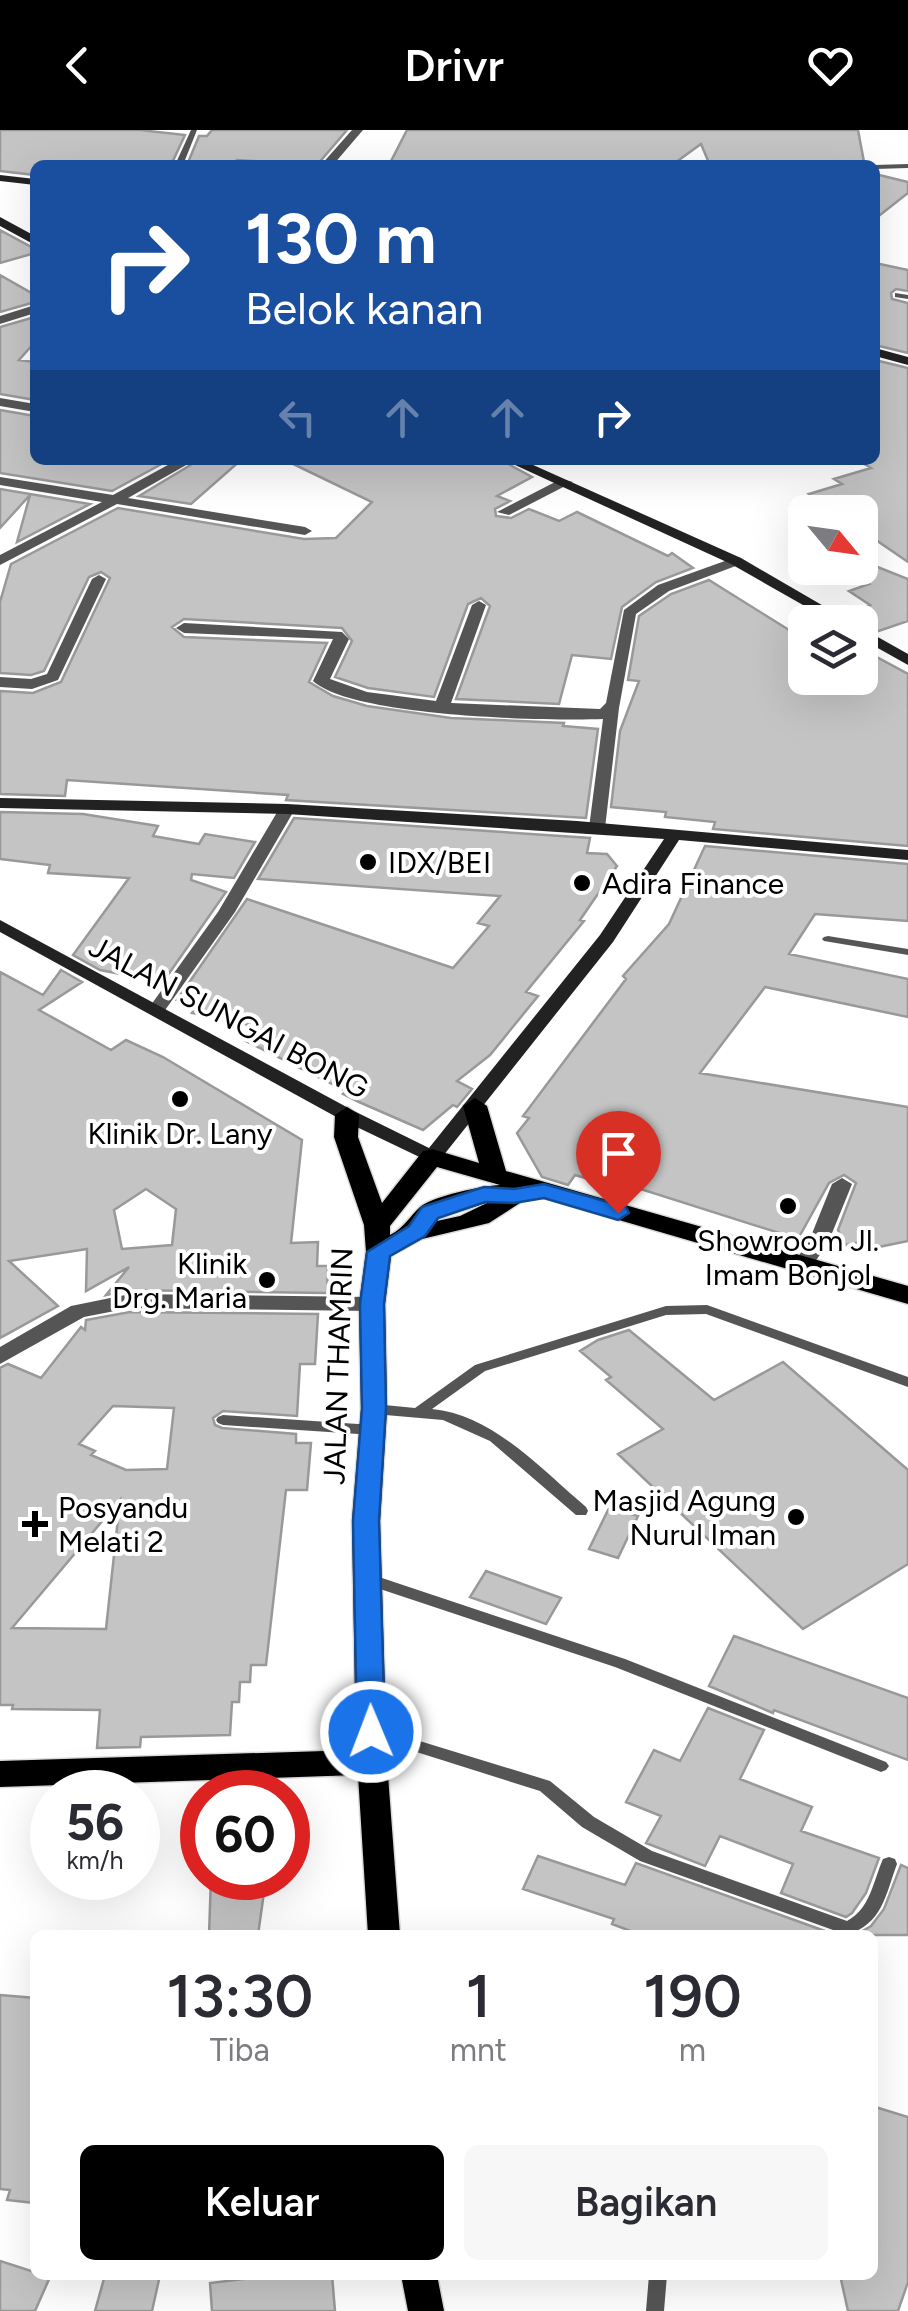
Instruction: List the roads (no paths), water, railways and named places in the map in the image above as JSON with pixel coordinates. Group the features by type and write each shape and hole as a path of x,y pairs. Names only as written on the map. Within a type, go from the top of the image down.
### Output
{"main road":[{"path":"0,178 30,181"},
{"path":"0,221 30,238"},
{"path":"880,354 908,362"},
{"path":"524,465 736,562 813,605"},
{"path":"878,642 908,660"},
{"path":"0,803 288,809 597,828 908,854"},
{"name":"JALAN THAMRIN","path":"384,1930 372,1747 366,1521 373,1419 372,1304 378,1238 432,1157 607,938 675,834"},
{"name":"JALAN SUNGAI BONG","path":"0,925 347,1115 432,1157"},
{"path":"475,1106 496,1176"},
{"path":"347,1115 346,1138 378,1238 446,1230 499,1210 514,1196 544,1191"},
{"path":"432,1157 908,1295"},
{"path":"0,1774 372,1747"},
{"path":"421,2280 426,2311"}],"street":[{"path":"331,160 358,130"},
{"path":"0,320 30,311"},
{"path":"0,402 30,407"},
{"path":"0,560 123,498 153,476 177,465"},
{"path":"0,481 123,498 304,531"},
{"path":"504,512 566,482"},
{"path":"0,540 38,542"},
{"path":"597,828 629,613 652,595 736,562"},
{"path":"0,682 32,684 53,677 99,579"},
{"path":"442,706 480,606"},
{"path":"184,628 337,635 341,639 321,681 326,687 396,703 593,715 612,710"},
{"path":"157,1008 200,955 246,885 288,809"},
{"path":"801,1267 818,1242 842,1184"},
{"path":"0,1356 78,1311 130,1301 372,1304"}],"lane":[{"path":"181,160 194,130"},
{"path":"880,167 908,166"},
{"path":"828,939 908,952"},
{"path":"417,1412 480,1368 597,1329 680,1308 707,1309 908,1382"},
{"path":"223,1420 373,1419 417,1412 445,1414 495,1437 582,1511"},
{"path":"368,1580 620,1664 881,1766"},
{"path":"372,1747 544,1786 588,1822 646,1856 846,1928 860,1926 867,1918 888,1864"},
{"path":"655,2311 658,2280"}],"place":[{"name":"IDX/BEI","path":"368,862"},
{"name":"Adira Finance","path":"582,883"},
{"name":"Klinik Dr. Lany","path":"180,1099"},
{"name":"Showroom Jl. Imam Bonjol","path":"788,1206"},
{"name":"Klinik Drg. Maria","path":"267,1280"},
{"name":"Masjid Agung Nurul Iman","path":"796,1517"},
{"name":"Posyandu Melati 2","path":"35,1524"}]}
